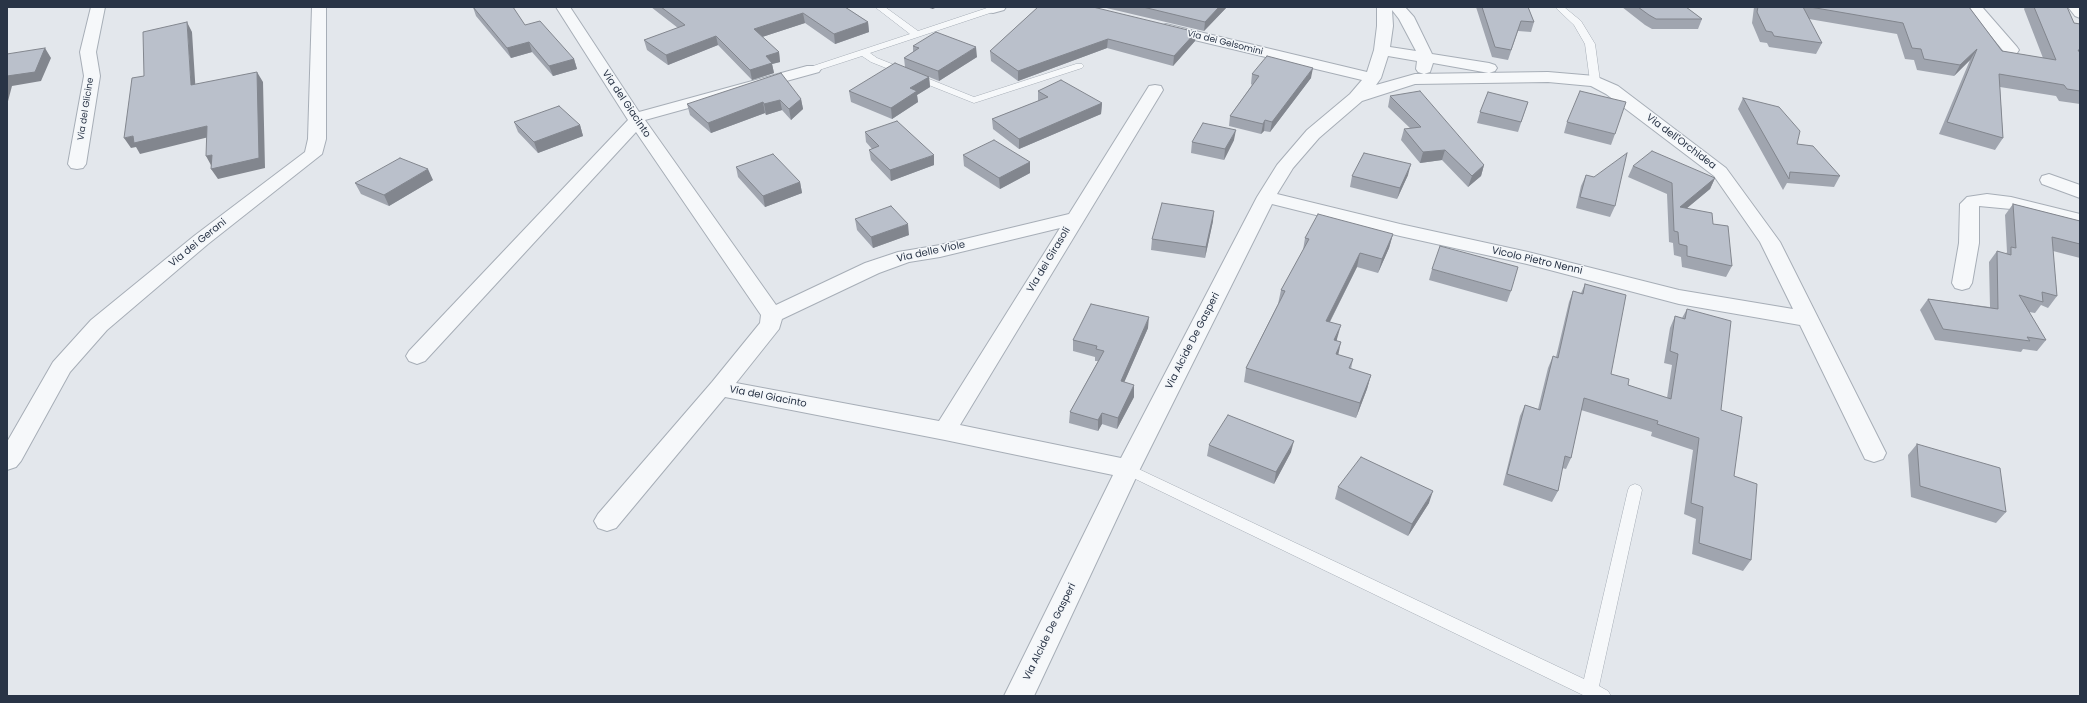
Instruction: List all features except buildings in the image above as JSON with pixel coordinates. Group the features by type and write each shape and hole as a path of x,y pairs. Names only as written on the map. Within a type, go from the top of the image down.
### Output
{"street":[{"name":"Via del Glicine","path":"77,164 92,76 88,52 98,7"},
{"name":"Via dei Gerani","path":"7,461 12,455 61,367 99,325 201,240 313,154 317,139 319,7"},
{"name":"Via del Giacinto","path":"563,7 636,120 772,315 771,324 720,388 945,431 1128,469"},
{"name":"Via Alcide De Gasperi","path":"1019,696 1128,469 1266,197 1286,165 1313,134 1356,98 1373,78 1382,50 1385,26 1384,7"},
{"path":"1397,7 1406,17 1424,50 1425,67 1415,79"},
{"path":"1966,7 1978,11 2011,50"},
{"path":"2075,7 2080,13"},
{"name":"Via dei Gelsomini","path":"1153,25 1373,78"},
{"path":"1382,50 1548,77"},
{"path":"417,356 636,120 813,68"},
{"name":"Via dell'Orchidea","path":"1356,98 1388,86 1415,79 1548,77 1595,81 1618,95 1720,172 1770,242 1874,454"},
{"name":"Via dei Girasoli","path":"945,431 1074,219 1155,90"},
{"path":"2049,180 2080,192"},
{"name":"Vicolo Pietro Nenni","path":"1266,197 1400,230 1528,258 1680,297 1808,319"},
{"path":"1962,283 1970,244 1969,204 1974,201 1986,200 2011,203 2080,220"},
{"name":"Via delle Viole","path":"772,315 872,268 905,256 940,251 1074,219"},
{"path":"607,521 720,388"}],"lane":[{"path":"879,7 916,34"},
{"path":"1559,7 1578,23 1590,44 1595,81"},
{"path":"813,68 996,8"},
{"path":"863,52 874,60 974,100 1079,66"},
{"path":"1128,469 1596,693 1635,490"}]}
